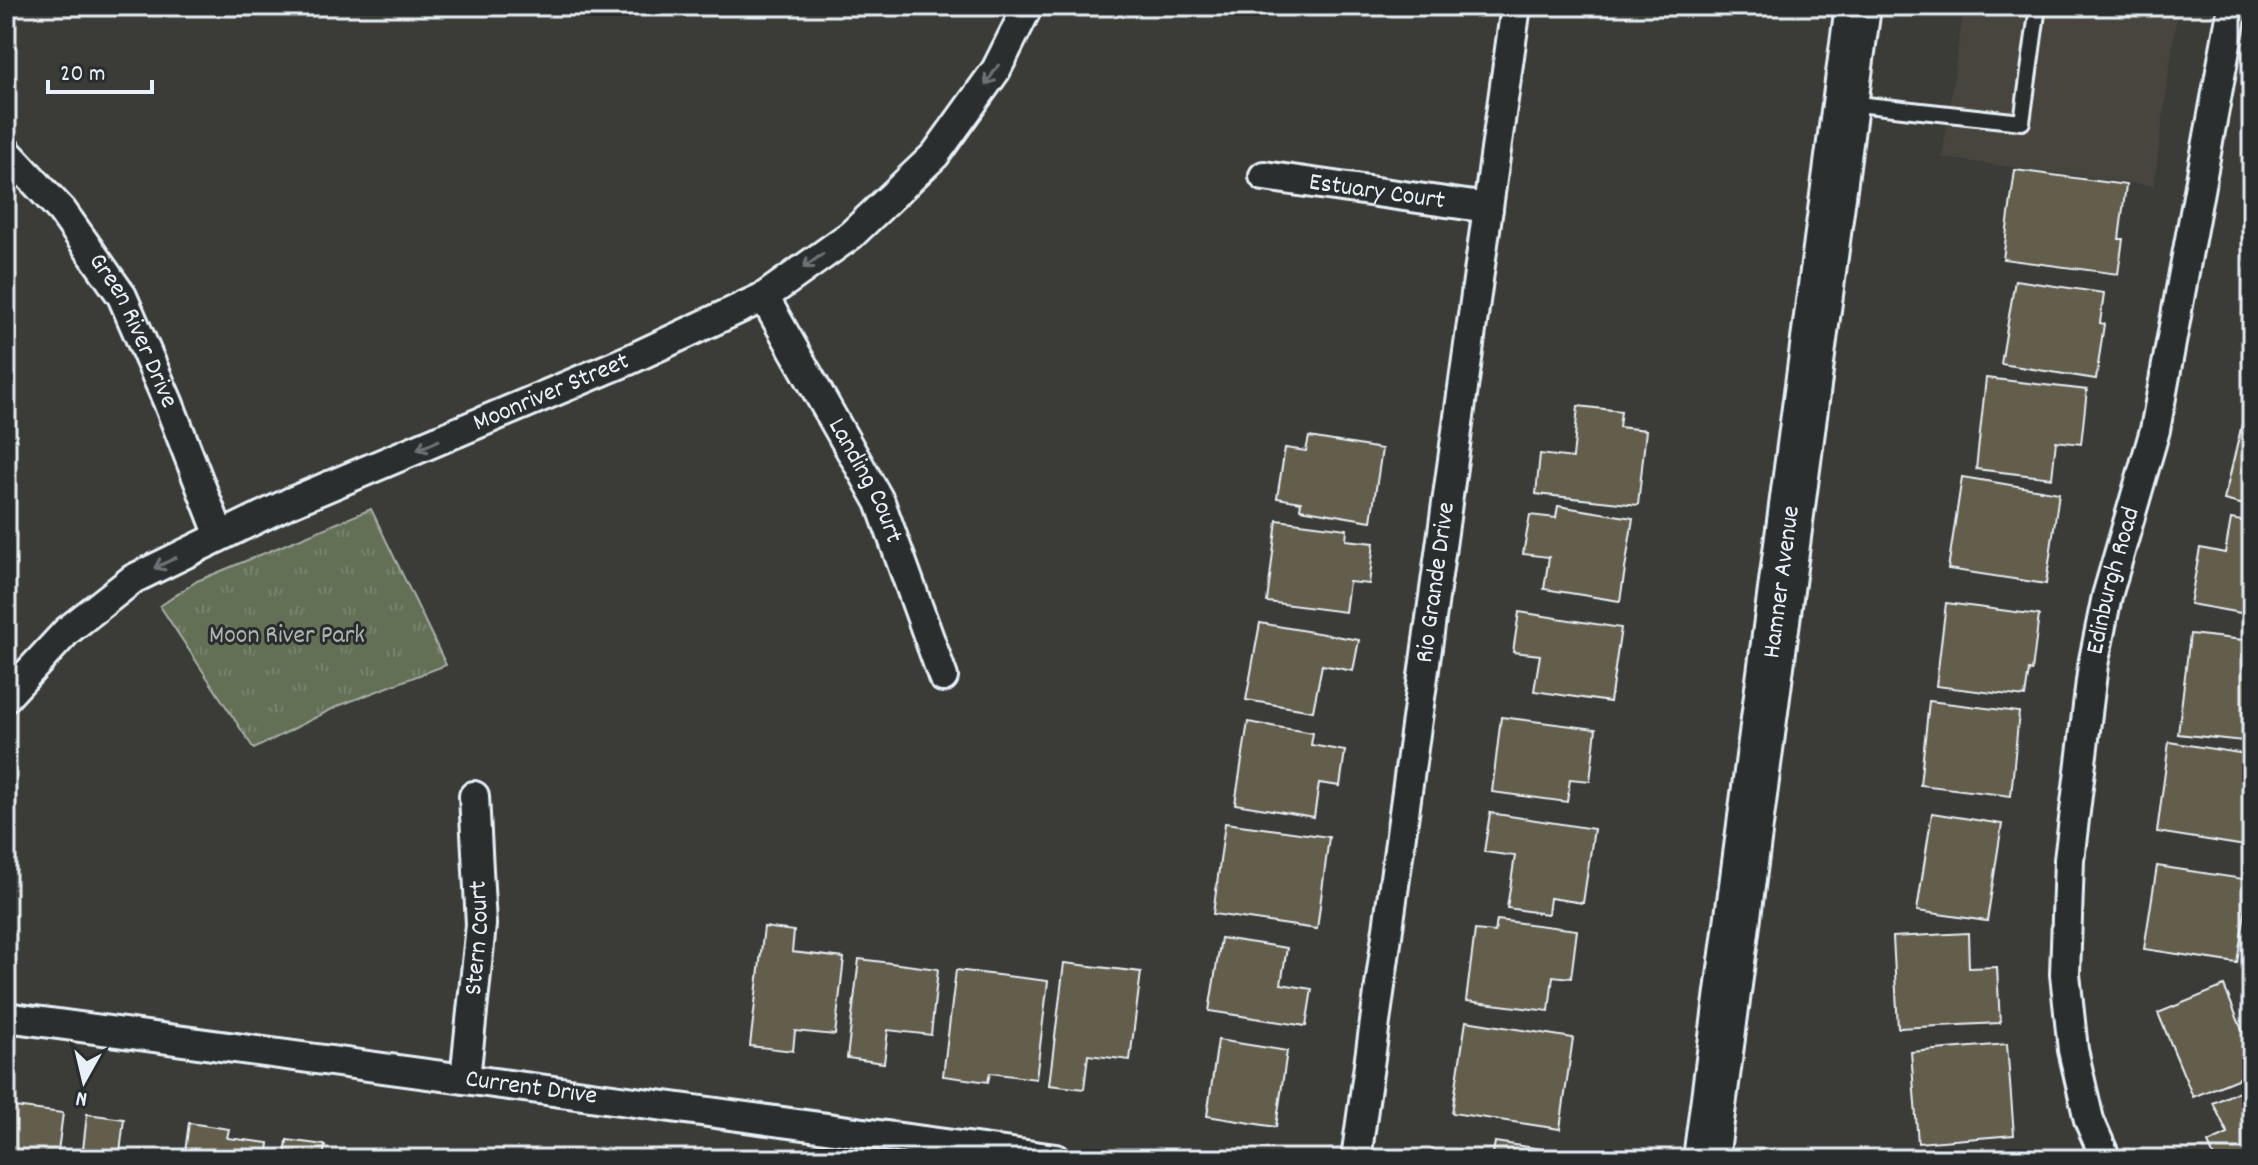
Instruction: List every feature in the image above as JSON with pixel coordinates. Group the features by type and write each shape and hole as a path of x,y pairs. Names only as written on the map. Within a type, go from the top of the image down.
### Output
{"main road":[{"name":"Hamner Avenue","path":"1706,1159 1858,6"}],"street":[{"name":"Moonriver Street","path":"6,697 67,631 133,579 289,503 631,359 764,297 851,235 935,155 996,70 1028,6"},
{"name":"Rio Grande Drive","path":"1356,1159 1516,6"},
{"name":"Edinburgh Road","path":"2106,1159 2089,1120 2073,1050 2065,974 2069,860 2093,665 2107,596 2155,430 2233,6"},
{"name":"Green River Drive","path":"6,151 62,211 122,296 168,402 220,536"},
{"name":"Estuary Court","path":"1264,176 1488,208"},
{"name":"Landing Court","path":"764,297 880,502 943,677"},
{"name":"Stern Court","path":"465,1079 481,925 474,796"},
{"name":"Current Drive","path":"6,1017 1056,1159"}],"lane":[{"path":"1845,102 2022,122 2038,6"}],"shaded area":[{"path":"1964,6 2178,6 2154,186 1942,158"}],"green space":[{"name":"Moon River Park","path":"371,509 446,665 338,706 254,749 160,606 197,581"}],"building":[{"path":"2015,170 2126,185 2118,274 2003,259"},
{"path":"2015,280 2104,293 2100,323 2104,324 2096,379 2001,364"},
{"path":"1986,378 2087,390 2081,444 2056,441 2052,478 1976,469"},
{"path":"2247,403 2252,405 2252,507 2224,500"},
{"path":"1578,406 1621,411 1619,427 1646,430 1638,505 1536,494 1540,454 1573,458"},
{"path":"1309,437 1382,449 1371,521 1300,509 1301,502 1277,498 1285,448 1306,451"},
{"path":"1962,477 2059,493 2046,584 1948,569"},
{"path":"1558,506 1633,518 1620,601 1544,589 1549,557 1523,554 1530,515 1556,518"},
{"path":"2231,519 2252,523 2252,615 2190,604 2200,548 2225,553"},
{"path":"1277,520 1347,529 1346,540 1374,543 1369,584 1349,582 1345,612 1267,602"},
{"path":"1946,603 2039,615 2032,671 2029,670 2025,697 1936,686"},
{"path":"1519,612 1621,628 1610,702 1534,691 1540,655 1513,652"},
{"path":"1260,623 1359,640 1353,671 1322,665 1313,711 1246,700"},
{"path":"2190,634 2252,641 2252,742 2178,734"},
{"path":"1929,701 2019,712 2011,796 1920,785"},
{"path":"1501,717 1596,729 1590,781 1570,779 1567,802 1492,792"},
{"path":"1248,722 1313,733 1311,745 1345,751 1340,786 1319,783 1314,817 1235,804"},
{"path":"2169,742 2252,755 2252,847 2157,832"},
{"path":"1490,813 1594,829 1583,903 1550,898 1548,914 1507,908 1515,856 1484,852"},
{"path":"1932,813 2002,824 1987,921 1917,911"},
{"path":"1225,823 1329,837 1317,929 1213,914"},
{"path":"2157,866 2250,880 2237,963 2144,949"},
{"path":"1497,920 1577,930 1571,978 1553,976 1549,1011 1466,1001 1475,930 1495,932"},
{"path":"764,927 794,931 792,952 844,958 835,1035 795,1031 793,1051 750,1046"},
{"path":"1968,933 1969,968 1997,967 2000,1023 1898,1028 1893,937"},
{"path":"1221,938 1287,948 1281,984 1312,989 1306,1026 1209,1011"},
{"path":"859,959 938,969 931,1035 888,1030 884,1063 847,1058"},
{"path":"1064,963 1141,972 1130,1060 1088,1055 1084,1089 1049,1085"},
{"path":"956,970 1048,981 1036,1079 990,1073 988,1082 943,1076"},
{"path":"2224,986 2252,1054 2252,1073 2193,1097 2158,1013"},
{"path":"1466,1021 1573,1038 1560,1129 1452,1113"},
{"path":"1218,1040 1287,1051 1276,1127 1207,1116"},
{"path":"2007,1044 2014,1135 1918,1143 1911,1052"},
{"path":"2252,1085 2252,1159 2215,1159 2208,1143 2228,1134 2213,1103"},
{"path":"6,1106 63,1113 57,1159 6,1159"},
{"path":"87,1114 124,1119 120,1153 161,1159 82,1159"},
{"path":"189,1123 229,1129 227,1138 269,1143 267,1159 184,1159"},
{"path":"287,1140 325,1145 323,1159 285,1159"},
{"path":"1495,1142 1562,1152 1561,1159 1492,1159"},
{"path":"401,1152 440,1157 401,1159"}]}
